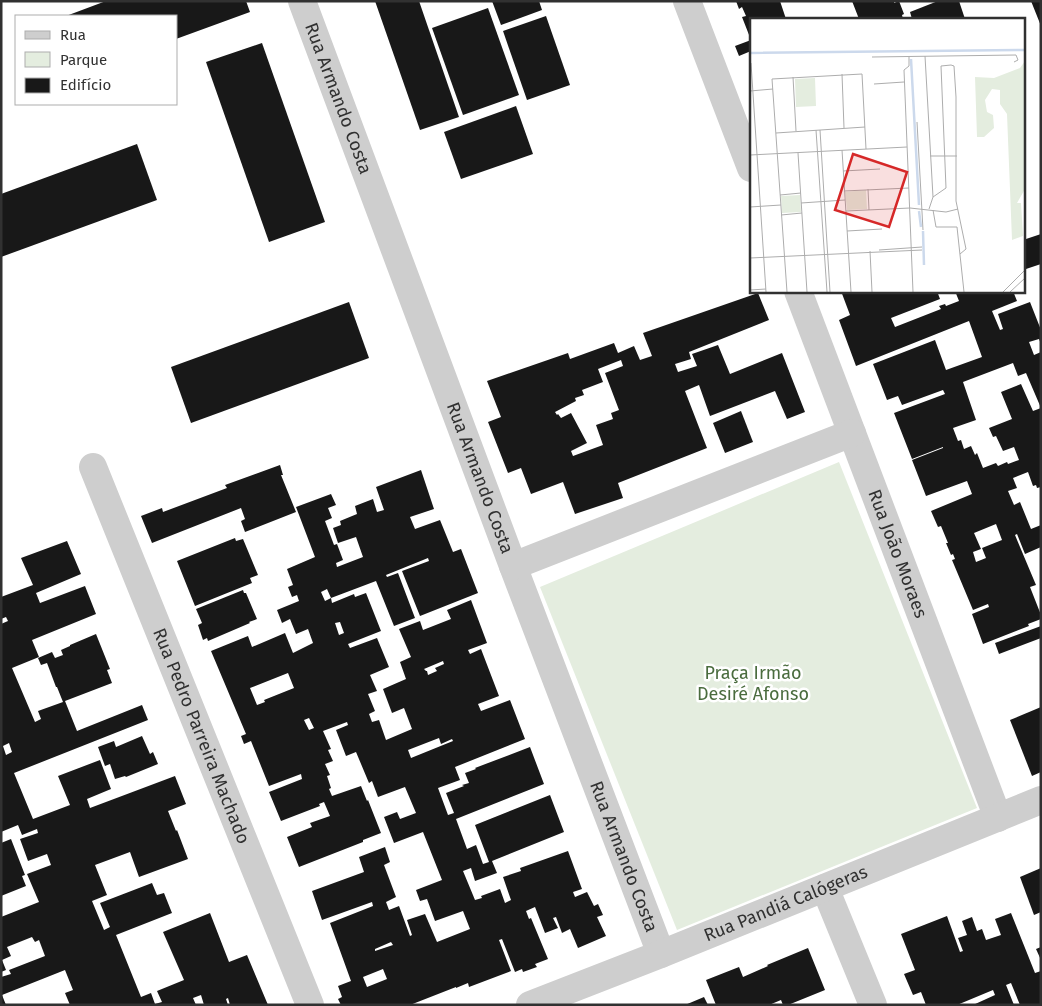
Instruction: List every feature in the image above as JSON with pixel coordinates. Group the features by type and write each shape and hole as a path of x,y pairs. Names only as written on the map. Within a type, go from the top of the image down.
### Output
{"street":[{"name":"Rua Armando Costa","path":"302,1 513,566 661,954"},
{"path":"687,1 750,165"},
{"name":"Rua João Moraes","path":"798,292 998,818"},
{"path":"513,566 852,433"},
{"name":"Rua Pedro Parreira Machado","path":"93,467 310,1005"},
{"name":"Rua Pandiá Calógeras","path":"530,1005 1041,800"},
{"path":"825,888 872,1005"}],"green space":[{"name":"Praça Irmão Desiré Afonso","path":"839,462 977,808 677,930 540,587"}],"building":[{"path":"106,1 246,1 250,12 178,38 178,15 69,15"},
{"path":"375,1 419,1 459,117 420,130"},
{"path":"492,1 539,1 542,10 501,25"},
{"path":"736,1 780,1 786,18 750,18 750,37 742,17 746,16 742,7 739,9"},
{"path":"852,1 894,1 894,3 899,1 904,14 902,15 903,18 859,18"},
{"path":"938,1 959,1 965,18 912,18 910,12"},
{"path":"1031,1 1041,1 1041,26"},
{"path":"488,8 519,95 463,115 432,28"},
{"path":"546,16 570,85 527,100 503,31"},
{"path":"750,40 750,51 739,56 735,46"},
{"path":"262,43 325,222 269,242 206,62"},
{"path":"516,106 533,154 461,179 444,132"},
{"path":"137,144 157,200 1,257 1,194"},
{"path":"1041,234 1041,264 1024,270 1024,240"},
{"path":"841,292 937,292 940,299 891,318 895,327 941,309 939,306 945,304 946,306 959,301 955,292 1013,292 1017,301 992,311 1000,330 1003,329 998,314 1030,302 1041,330 1041,344 1039,339 1029,342 1034,355 1041,352 1041,408 1041,487 1033,486 1028,472 1013,478 1017,488 1008,491 1014,505 1020,502 1031,529 1041,525 1041,547 1025,554 1017,534 1015,535 1036,585 1030,587 1041,619 1028,624 1029,626 983,644 972,614 989,607 988,604 973,610 952,560 955,559 953,554 951,555 941,526 938,527 931,511 972,494 967,481 926,496 912,460 943,447 912,459 894,413 945,394 943,390 902,405 898,396 887,400 873,364 935,340 946,370 982,357 969,321 856,366 839,320 850,315","holes":["1013,363 1018,376 1026,373 1041,408 1033,411 1021,384 1001,392 1012,419 989,428 993,437 996,436 1003,451 1014,447 1019,460 1008,464 1007,462 998,466 996,463 983,468 977,453 975,455 971,446 964,449 961,440 958,441 953,428 976,420 963,382","996,524 1002,540 982,548 986,558 976,562 973,552 981,549 974,533"]},
{"path":"758,293 769,320 689,352 691,359 675,364 678,372 697,366 692,354 718,345 730,374 782,353 805,412 787,419 775,391 710,416 699,385 685,391 707,448 618,483 623,498 575,514 563,482 531,494 521,468 508,473 488,422 501,417 487,381 568,353 570,359 614,343 618,353 634,346 640,360 652,356 643,333","holes":["621,360 623,366 605,373 619,410 611,413 613,419 596,425 603,445 573,456 571,451 587,443 571,413 561,418 555,412 576,401 575,398 584,395 582,390 603,382 598,369"]},
{"path":"349,302 369,358 191,423 171,367"},
{"path":"741,411 753,442 725,453 713,423"},
{"path":"280,465 283,475 281,475 296,512 245,532 241,521 245,519 241,508 152,543 141,516 162,508 163,512 227,488 225,485"},
{"path":"421,470 434,509 410,517 415,529 440,520 453,552 461,549 478,593 420,616 402,571 429,561 428,558 386,575 387,577 398,573 415,618 394,626 376,581 331,598 332,603 354,594 355,597 366,593 381,631 348,644 350,648 377,638 389,667 370,675 377,691 368,694 375,711 369,714 372,722 379,720 386,740 412,729 404,708 392,713 383,689 406,679 400,662 411,657 399,629 420,621 423,630 451,619 447,610 471,600 487,643 468,650 470,654 481,649 499,696 478,704 481,711 510,700 525,739 455,767 460,780 438,788 448,815 454,813 446,793 469,783 465,773 530,747 544,784 456,819 467,849 476,845 483,864 489,862 475,825 550,795 564,832 492,861 497,873 475,881 471,868 463,871 475,900 500,889 505,903 511,900 503,877 521,871 520,868 568,851 582,889 573,892 575,897 587,892 594,906 598,904 603,915 597,917 606,936 578,948 570,929 562,933 556,917 553,918 558,928 545,933 535,907 526,911 529,919 531,918 548,959 535,964 537,967 523,972 522,969 515,972 502,939 499,940 511,971 469,987 468,983 456,987 410,1005 341,1005 338,999 342,997 338,986 351,981 330,923 373,906 372,902 322,920 312,891 364,872 359,857 385,847 390,862 384,865 396,897 386,902 389,910 399,906 410,936 412,935 407,920 425,914 437,942 470,929 463,911 435,921 427,899 420,901 416,890 442,880 423,832 394,843 384,817 397,812 400,819 416,813 405,787 378,797 372,781 369,783 356,752 346,756 336,730 348,725 347,722 323,731 331,749 328,750 333,761 325,764 330,775 327,776 331,788 329,789 332,796 361,786 381,833 299,867 287,837 312,827 310,823 330,816 324,802 319,804 320,806 281,821 269,792 302,779 301,774 269,786 251,741 244,744 241,736 246,734 211,651 248,636 252,647 285,633 293,653 313,643 308,629 296,634 290,619 282,623 277,610 299,601 297,595 292,597 288,587 293,585 287,569 315,557 296,507 331,494 336,505 328,508 332,518 325,521 334,545 337,544 343,560 336,563 337,567 363,557 356,537 338,543 333,528 341,525 340,521 357,514 355,506 373,499 377,512 384,510 376,487","holes":["327,589 331,598 325,601 321,592","340,622 344,633 339,635 335,623","443,661 444,664 435,668 437,671 428,675 424,669","288,673 294,688 264,700 265,702 257,705 250,688","309,718 314,728 309,730 304,720","439,738 441,744 452,739 453,741 411,758 408,750","391,942 393,945 375,951 375,949","383,969 387,979 367,987 363,977"]},
{"path":"235,538 236,541 243,539 258,575 250,578 252,583 195,606 177,561"},
{"path":"67,541 81,574 36,593 40,603 85,586 96,614 32,640 39,657 12,668 35,722 41,719 38,711 63,702 47,663 41,665 38,658 52,652 55,658 63,655 61,650 96,634 110,669 107,670 112,683 65,701 77,731 142,705 148,720 14,773 33,819 70,805 58,776 100,760 111,789 87,799 90,808 175,776 186,804 168,811 188,859 139,877 130,852 95,865 107,895 92,901 104,930 110,927 100,903 152,883 157,895 164,893 172,913 116,935 141,997 151,993 155,1004 162,1002 157,991 184,980 163,932 210,913 229,962 247,955 268,1005 230,1005 228,998 226,999 228,1005 204,1005 201,995 193,998 196,1005 70,1005 65,993 73,990 65,970 2,995 6,1005 1,1005 1,977 11,974 9,970 45,956 39,940 35,942 32,937 7,947 11,956 2,960 6,970 1,972 1,917 39,902 27,874 51,865 47,854 28,861 20,839 38,833 37,829 22,835 18,825 1,832 1,624 8,621 6,617 1,619 1,597 33,585 21,558","holes":["9,743 12,752 6,755 3,746"]},
{"path":"243,590 257,619 208,641 207,638 203,640 198,625 202,623 196,609"},
{"path":"1041,626 1041,638 999,654 995,643"},
{"path":"1041,707 1041,772 1032,776 1010,720"},
{"path":"142,736 150,754 153,752 158,764 126,777 115,779 110,764 105,766 98,747 114,741 116,747"},
{"path":"11,839 25,875 22,876 26,886 1,896 1,843"},
{"path":"1041,868 1041,912 1034,915 1020,877"},
{"path":"1011,913 1035,973 1041,971 1041,1005 1020,1005 1011,983 1006,985 1014,1005 973,1005 995,995 993,990 957,1005 926,1005 921,992 913,995 904,974 915,970 901,934 947,916 960,952 963,951 958,938 967,935 962,921 972,917 977,931 982,929 986,940 1001,935 995,919"},
{"path":"1041,947 1041,960 1036,949"},
{"path":"808,948 825,990 788,1005 783,1005 781,1000 769,1005 716,1005 706,980 739,967 743,977"},
{"path":"704,997 708,1005 685,1005"}]}
